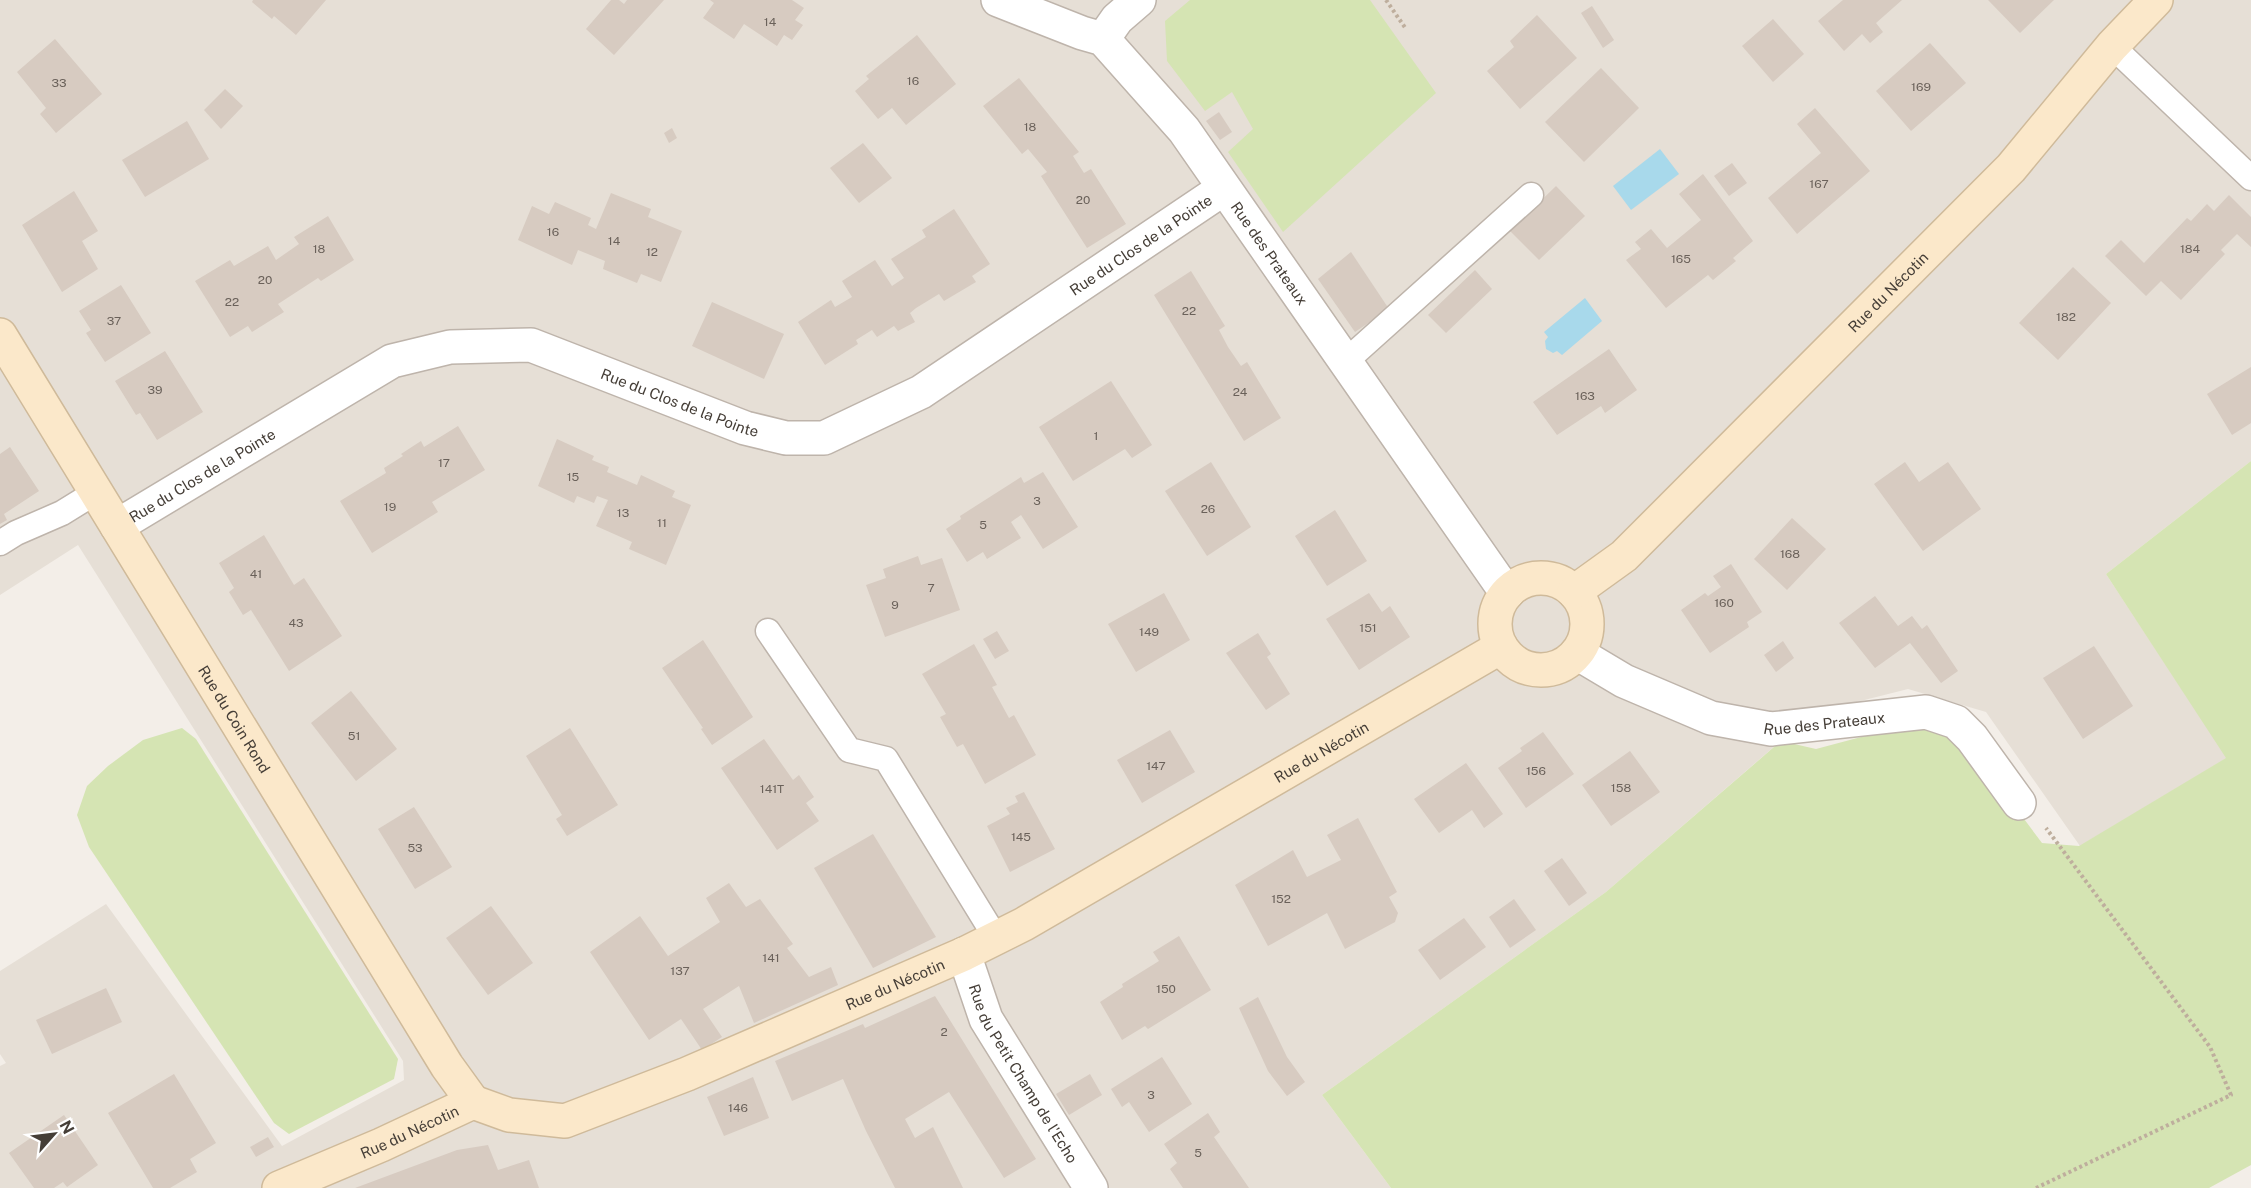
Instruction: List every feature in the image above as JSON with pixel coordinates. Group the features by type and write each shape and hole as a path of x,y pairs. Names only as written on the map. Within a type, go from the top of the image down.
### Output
{"street":[{"path":"998,0 1103,39 1117,19 1140,0"},
{"name":"Rue du Nécotin","path":"1574,592 1624,556 2011,168 2112,46 2156,0"},
{"name":"Rue des Prateaux","path":"1103,39 1184,130 1223,189 1499,579"},
{"name":"Rue du Clos de la Pointe","path":"117,526 392,361 450,347 531,345 745,428 786,438 824,438 921,392 1223,189"},
{"name":"Rue du Coin Rond","path":"0,335 447,1066 473,1102"},
{"path":"1534,578 1549,579 1563,584 1574,592 1582,604 1586,618 1588,660 1535,670 1522,666 1510,658 1488,655 1496,633 1495,618 1499,604 1499,579 1520,583 1534,578"},
{"name":"Rue du Nécotin","path":"279,1188 381,1145 473,1102 509,1115 565,1121 687,1074 964,954 1035,918 1488,655"},
{"name":"Rue des Prateaux","path":"1588,660 1624,681 1711,718 1771,729 1926,712 1956,722 1972,738 2019,803"},
{"name":"Rue du Petit Champ de l'Echo","path":"964,954 986,1018 1091,1188"}],"lane":[{"path":"2112,46 2251,178"},
{"path":"1345,362 1531,195"},
{"path":"0,543 16,533 62,513 96,492"},
{"path":"768,631 849,750 886,759 996,938"}],"path":[{"path":"1386,0 1406,29"},
{"path":"2019,803 2042,823 2210,1047 2230,1095 2036,1188"}],"shaded area":[{"path":"0,0 2251,0 2251,461 2106,574 2227,758 2080,846 1986,712 1908,689 1813,713 1606,892 1322,1095 1391,1188 0,1188 0,1066 6,1063 0,1054 0,971 106,904 282,1146 404,1080 403,1061 78,545 0,595"}],"green space":[{"path":"1190,0 1370,0 1436,93 1283,232 1228,152 1253,129 1232,92 1205,111 1167,61 1165,21"},
{"path":"2251,461 2251,1165 2209,1188 1391,1188 1322,1095 1606,892 1781,741 1816,749 1925,720 1961,735 2042,843 2079,846 2226,758 2106,574"},
{"path":"182,728 196,739 398,1059 394,1079 289,1134 274,1123 89,847 77,815 87,786 108,766 143,740"}],"water":[{"path":"1660,149 1679,174 1631,210 1613,186"},
{"path":"1585,298 1602,321 1562,355 1557,351 1553,353 1546,349 1545,341 1548,337 1544,332"}],"building":[{"path":"253,0 326,0 296,35 274,16 272,19 252,2"},
{"path":"611,0 619,0 624,4 627,0 664,0 614,55 586,29"},
{"path":"710,0 792,0 804,8 795,20 803,25 792,40 784,35 777,46 744,24 734,39 703,18 714,3"},
{"path":"1843,0 1902,0 1876,23 1883,32 1870,43 1862,34 1844,51 1818,21"},
{"path":"1988,0 2054,0 2020,33"},
{"path":"1592,6 1614,40 1603,48 1581,13"},
{"path":"1537,15 1577,58 1520,109 1487,71 1514,47 1510,41"},
{"path":"1773,19 1804,54 1773,82 1742,46"},
{"path":"917,35 956,84 906,125 892,108 878,119 855,91 869,79 866,76"},
{"path":"55,39 102,94 56,133 40,114 46,108 17,72"},
{"path":"1930,43 1966,83 1911,131 1876,91"},
{"path":"1601,68 1639,108 1584,162 1545,122"},
{"path":"1019,78 1079,152 1073,156 1084,173 1091,169 1126,224 1087,248 1041,176 1047,172 1028,149 1022,154 983,106"},
{"path":"225,89 243,106 221,129 204,110"},
{"path":"1815,108 1870,171 1797,234 1768,198 1821,153 1797,124"},
{"path":"1219,112 1232,132 1220,140 1206,121"},
{"path":"187,121 209,159 145,197 122,160"},
{"path":"672,128 677,138 669,143 664,133"},
{"path":"863,143 892,178 859,203 830,168"},
{"path":"1732,163 1747,183 1729,196 1714,176"},
{"path":"1703,174 1753,241 1733,258 1736,261 1713,280 1708,275 1666,308 1626,260 1641,249 1635,242 1651,229 1667,248 1701,220 1679,194"},
{"path":"1556,186 1585,216 1539,260 1510,231"},
{"path":"74,191 98,231 82,241 98,269 62,292 22,225"},
{"path":"611,193 651,209 648,217 682,231 661,282 641,274 637,283 603,269 605,261 578,250 572,265 518,240 532,206 549,214 555,202 591,218 588,225 596,229"},
{"path":"2229,195 2251,217 2251,247 2237,234 2221,250 2225,254 2181,300 2161,281 2146,296 2105,256 2121,240 2144,263 2187,218 2191,221 2207,204 2214,211"},
{"path":"954,209 990,264 972,276 976,282 944,301 939,294 916,308 910,313 915,322 898,331 894,326 877,337 872,330 856,340 858,344 825,365 798,322 831,300 835,307 852,297 842,281 875,260 892,286 904,278 891,259 926,237 922,230"},
{"path":"328,216 354,260 321,281 318,278 278,304 284,312 252,332 248,326 230,337 195,281 230,260 234,266 268,246 276,260 299,244 294,237"},
{"path":"1351,252 1389,309 1355,332 1318,279"},
{"path":"2073,267 2111,303 2058,360 2019,323"},
{"path":"1475,270 1492,289 1446,333 1428,315"},
{"path":"1191,271 1225,326 1219,330 1228,347 1241,366 1247,362 1281,418 1244,441 1154,295"},
{"path":"121,285 151,333 105,362 86,333 91,330 79,311"},
{"path":"712,302 784,334 764,379 692,346"},
{"path":"1609,349 1637,390 1605,413 1601,406 1557,435 1533,402"},
{"path":"165,351 203,412 157,440 140,413 136,415 115,381"},
{"path":"2251,367 2251,423 2232,435 2207,394"},
{"path":"1111,381 1152,445 1132,458 1125,449 1073,481 1039,427"},
{"path":"458,426 485,470 432,502 438,512 372,553 340,501 386,473 384,468 421,441 424,447"},
{"path":"557,439 594,456 592,460 609,467 607,472 637,485 641,475 675,491 672,497 691,505 666,565 629,549 632,542 596,526 608,500 597,496 594,503 577,496 574,503 538,486"},
{"path":"10,447 39,491 4,514 7,520 0,524 0,454"},
{"path":"1211,462 1251,527 1207,556 1165,491"},
{"path":"1905,462 1919,482 1948,462 1981,509 1923,551 1874,484"},
{"path":"1043,472 1078,527 1043,549 1021,515 1011,522 1021,538 987,559 983,552 967,562 946,529 961,519 960,516 1021,477 1024,483"},
{"path":"1335,510 1367,561 1327,586 1295,536"},
{"path":"1792,518 1826,549 1787,590 1754,559"},
{"path":"264,535 294,585 304,578 342,636 289,671 251,610 243,615 229,592 234,588 219,563"},
{"path":"918,556 921,565 942,558 960,610 885,637 866,585 886,578 883,569"},
{"path":"1731,564 1762,612 1747,622 1749,627 1710,653 1681,610 1705,593 1708,596 1721,587 1713,576"},
{"path":"1164,593 1190,640 1136,672 1108,624"},
{"path":"1369,593 1382,612 1390,606 1410,637 1359,670 1326,619"},
{"path":"1875,596 1898,626 1912,616 1922,629 1927,625 1958,671 1941,683 1910,643 1875,668 1839,623"},
{"path":"997,631 1009,651 995,659 983,639"},
{"path":"1258,633 1271,654 1267,657 1290,694 1266,710 1226,653"},
{"path":"703,640 753,717 712,745 662,668"},
{"path":"1783,641 1794,658 1776,672 1764,655"},
{"path":"974,644 997,685 992,687 1009,718 1014,715 1036,755 985,784 963,744 957,747 940,717 946,714 922,674"},
{"path":"2094,646 2133,706 2083,739 2043,678"},
{"path":"351,691 397,749 356,781 311,723"},
{"path":"570,728 618,805 567,836 556,819 562,815 526,756"},
{"path":"1170,730 1195,772 1142,803 1117,760"},
{"path":"1543,732 1574,774 1526,808 1498,768 1522,751 1520,748"},
{"path":"764,739 793,780 799,775 814,797 806,803 819,821 777,850 721,768"},
{"path":"1630,751 1660,792 1611,826 1582,785"},
{"path":"1466,763 1503,814 1484,828 1472,810 1439,833 1414,799"},
{"path":"1024,792 1055,849 1010,872 987,826 1010,814 1006,808 1018,802 1015,796"},
{"path":"414,807 452,867 415,889 378,829"},
{"path":"1358,818 1397,892 1389,897 1398,913 1395,922 1345,949 1327,913 1268,946 1235,885 1293,850 1307,877 1341,860 1327,835"},
{"path":"873,834 936,937 873,968 814,868"},
{"path":"1562,858 1587,893 1569,906 1544,871"},
{"path":"729,883 746,907 760,899 793,944 787,948 809,977 831,967 838,985 754,1023 739,986 703,1009 722,1037 702,1050 681,1019 649,1040 590,952 640,916 668,956 720,922 706,898"},
{"path":"1514,899 1536,930 1510,948 1489,917"},
{"path":"491,906 533,963 488,995 446,938"},
{"path":"1464,918 1486,947 1440,980 1418,950"},
{"path":"1179,936 1211,990 1148,1029 1145,1026 1122,1040 1100,1002 1123,987 1122,984 1159,961 1153,952"},
{"path":"106,988 122,1022 52,1054 36,1020"},
{"path":"935,996 1036,1159 1004,1178 949,1092 905,1119 915,1138 933,1127 963,1188 895,1188 843,1079 792,1101 775,1061 863,1024 865,1028"},
{"path":"1258,997 1287,1057 1305,1082 1287,1096 1268,1071 1239,1008"},
{"path":"1162,1057 1192,1104 1149,1132 1129,1102 1122,1107 1111,1089"},
{"path":"174,1074 216,1143 190,1159 197,1172 170,1188 153,1188 108,1113"},
{"path":"1090,1074 1102,1095 1069,1115 1056,1094"},
{"path":"753,1077 769,1118 724,1136 707,1097"},
{"path":"1208,1113 1220,1132 1214,1137 1249,1188 1183,1188 1170,1169 1177,1163 1164,1144"},
{"path":"64,1115 98,1165 67,1187 63,1182 54,1188 34,1188 9,1153"},
{"path":"268,1137 274,1147 256,1157 250,1147"},
{"path":"488,1145 498,1170 529,1160 539,1188 355,1188 457,1150"}]}
